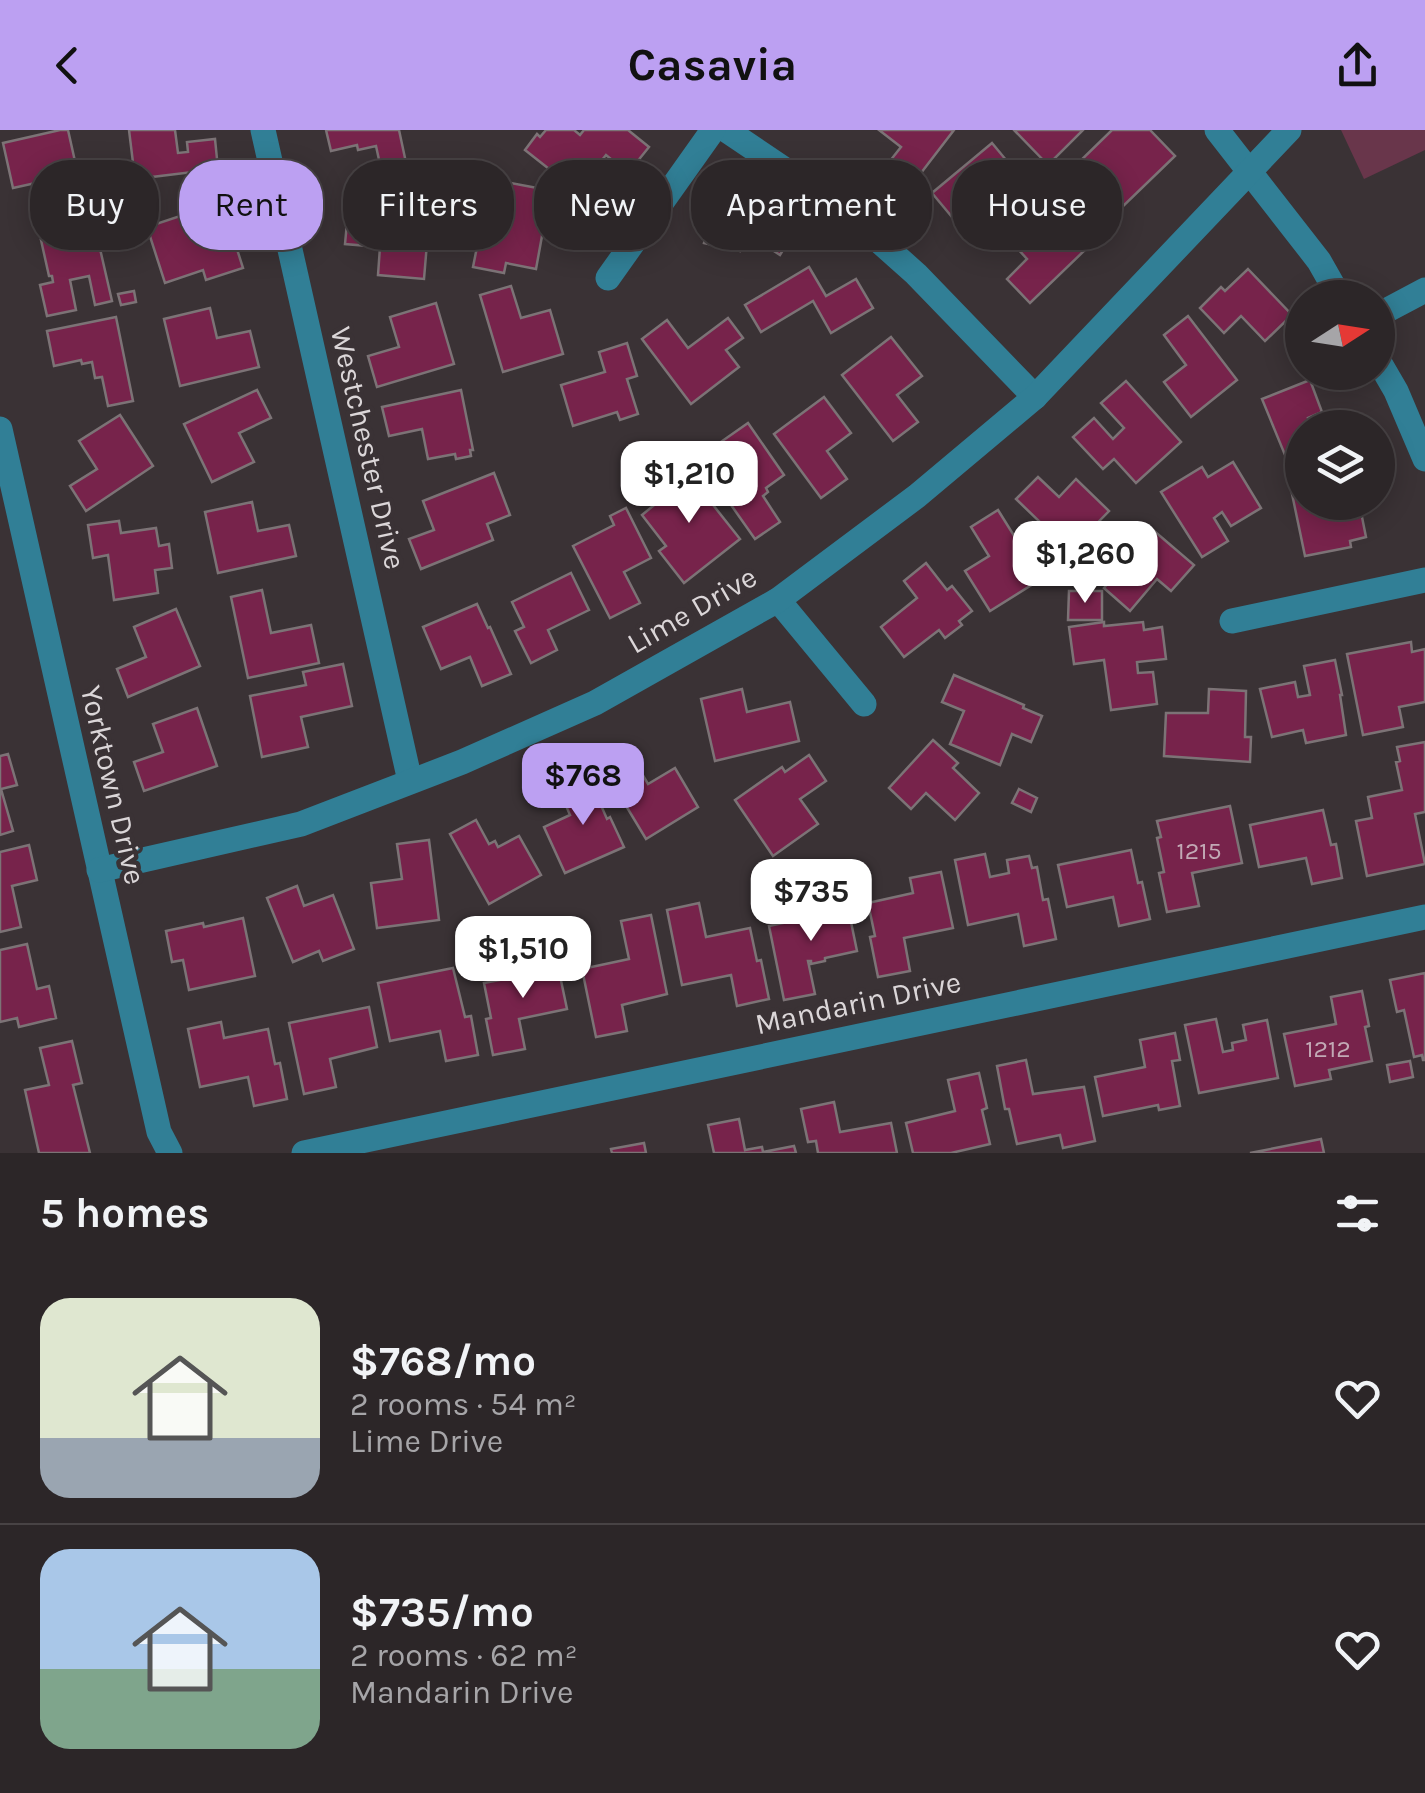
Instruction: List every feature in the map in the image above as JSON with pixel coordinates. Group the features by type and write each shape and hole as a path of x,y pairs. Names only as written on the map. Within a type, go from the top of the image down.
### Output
{"street":[{"name":"Westchester Drive","path":"263,130 410,780"},
{"path":"608,278 714,130"},
{"path":"726,130 842,208 916,274 1035,397"},
{"path":"1217,130 1330,280"},
{"name":"Lime Drive","path":"99,870 300,824 462,762 595,703 778,600 917,496 1035,397 1290,130"},
{"path":"1395,306 1425,290"},
{"path":"1395,389 1425,459"},
{"name":"Yorktown Drive","path":"0,429 158,1132 170,1153"},
{"path":"1232,621 1425,580"},
{"path":"778,600 864,704"},
{"name":"Mandarin Drive","path":"304,1153 1425,917"}],"shaded area":[{"path":"1341,130 1425,130 1425,150 1364,179"}],"building":[{"path":"68,130 75,160 30,160 30,184 13,188 3,143"},
{"path":"129,130 175,130 178,153 188,152 187,142 215,139 217,160 179,160 179,174 159,176 159,160 133,160"},
{"path":"326,130 399,130 405,160 379,160 376,146 358,150 357,145 331,151"},
{"path":"546,130 574,130 580,135 584,130 628,130 649,147 638,160 612,160 606,155 602,160 538,160 525,150 537,134 540,137"},
{"path":"879,130 954,130 931,160 891,160 901,147"},
{"path":"1014,130 1083,130 1053,160 1043,160"},
{"path":"1112,130 1150,130 1175,156 1122,207 1122,160 1081,160"},
{"path":"992,143 1006,160 972,160"},
{"path":"952,176 952,217 932,193"},
{"path":"514,184 534,187 534,250 539,250 536,269 506,263 504,273 473,267 476,250 514,250"},
{"path":"179,216 179,250 237,250 243,268 206,280 203,270 165,283 154,250 159,250 159,223"},
{"path":"43,250 100,250 112,301 95,305 89,276 70,280 76,310 47,316 40,285 53,282"},
{"path":"380,250 426,250 424,279 378,275"},
{"path":"1019,250 1085,250 1030,303 1007,279 1027,259"},
{"path":"809,267 826,296 856,279 873,308 831,333 813,301 761,332 745,305"},
{"path":"1248,269 1285,308 1285,322 1265,341 1241,316 1224,333 1200,308 1221,287 1225,291"},
{"path":"511,286 521,318 550,310 563,354 503,372 480,295"},
{"path":"134,291 136,302 121,305 118,294"},
{"path":"436,303 454,364 377,387 368,356 399,347 390,317"},
{"path":"210,308 217,338 250,331 259,367 180,386 164,319"},
{"path":"1188,316 1237,380 1191,417 1164,382 1186,365 1164,335"},
{"path":"116,317 133,401 108,406 102,377 95,378 92,362 82,364 81,360 54,366 47,331"},
{"path":"728,318 743,338 726,350 739,367 691,404 642,339 667,320 688,348"},
{"path":"891,337 922,376 897,395 918,422 893,441 842,375"},
{"path":"627,343 637,376 627,379 638,414 620,420 617,412 573,426 561,385 605,372 599,352"},
{"path":"1126,381 1181,442 1136,483 1114,459 1103,469 1073,437 1094,418 1113,439 1124,428 1101,403"},
{"path":"257,390 271,418 239,433 254,462 212,482 184,424"},
{"path":"461,390 471,456 456,459 455,454 428,459 422,429 389,436 382,407"},
{"path":"1285,390 1314,390 1321,410 1285,410 1285,455 1262,399"},
{"path":"824,397 851,433 827,451 847,479 821,498 774,434"},
{"path":"120,415 153,466 86,511 70,486 97,469 79,441"},
{"path":"748,423 784,475 766,488 768,492 763,496 780,522 755,539 698,458"},
{"path":"1233,462 1261,508 1231,526 1222,512 1214,518 1228,541 1202,557 1161,492 1202,467 1208,477"},
{"path":"683,467 740,539 684,583 659,551 666,546 642,515 664,497 657,487"},
{"path":"494,473 510,515 487,524 493,540 421,569 409,539 434,530 423,501"},
{"path":"1038,477 1059,497 1076,479 1109,511 1070,551 1016,499"},
{"path":"252,502 258,531 289,525 296,556 218,573 205,512"},
{"path":"626,508 651,558 624,572 640,603 610,618 573,546 614,525 610,516"},
{"path":"998,510 1041,579 990,611 965,571 989,556 971,527"},
{"path":"1297,520 1363,520 1366,537 1350,541 1351,547 1305,556"},
{"path":"119,521 121,533 156,528 159,546 169,544 172,568 155,570 158,593 114,600 108,555 93,558 88,525"},
{"path":"1153,530 1194,565 1171,591 1157,579 1130,611 1104,588"},
{"path":"926,563 947,590 952,586 972,611 945,638 939,630 904,657 881,627 917,598 904,581"},
{"path":"571,573 589,610 548,630 557,650 531,663 515,631 524,627 512,602"},
{"path":"262,590 271,633 311,625 319,663 248,678 231,597"},
{"path":"1069,591 1102,591 1102,620 1068,620"},
{"path":"477,604 511,674 482,686 470,657 441,669 423,627"},
{"path":"176,609 200,666 128,697 117,669 146,657 134,627"},
{"path":"1104,622 1104,626 1143,622 1144,630 1162,627 1166,659 1137,662 1138,673 1153,672 1157,704 1111,710 1104,660 1074,664 1069,627"},
{"path":"1411,642 1412,652 1425,649 1425,702 1399,707 1403,727 1363,735 1347,654"},
{"path":"1335,660 1346,735 1306,743 1303,730 1272,737 1260,689 1295,682 1298,697 1310,695 1304,666"},
{"path":"343,664 352,706 301,717 308,747 262,757 250,696 306,685 303,672"},
{"path":"954,675 1042,716 1031,742 1012,734 1000,765 950,744 964,711 942,702"},
{"path":"742,689 747,712 790,702 799,741 715,761 701,699"},
{"path":"1209,689 1246,691 1245,737 1251,737 1250,762 1164,756 1166,713 1208,713"},
{"path":"197,708 217,766 144,791 134,762 163,752 153,724"},
{"path":"933,740 958,763 953,768 979,793 955,820 926,793 911,809 889,788"},
{"path":"1425,742 1425,812 1415,814 1425,864 1367,876 1356,821 1372,818 1368,797 1402,790 1397,747"},
{"path":"8,754 17,785 1,789 13,831 0,835 0,756"},
{"path":"631,755 648,784 675,768 698,807 646,839 605,771"},
{"path":"809,755 826,781 800,799 818,824 773,856 735,800 782,767 785,772"},
{"path":"588,776 624,847 565,873 544,827 570,815 559,789"},
{"path":"1019,789 1037,798 1031,812 1012,803"},
{"path":"1230,806 1242,863 1192,873 1199,906 1167,912 1159,873 1164,872 1157,821"},
{"path":"1323,810 1331,845 1336,844 1342,878 1312,884 1306,858 1259,867 1250,825"},
{"path":"476,820 489,844 495,841 498,847 519,836 541,875 489,904 450,834"},
{"path":"429,840 439,920 377,928 371,883 402,879 397,844"},
{"path":"29,845 37,880 12,886 21,927 0,932 0,852"},
{"path":"1131,850 1150,919 1119,926 1113,897 1067,907 1058,865"},
{"path":"985,854 990,877 1009,873 1007,860 1029,856 1032,868 1037,867 1043,900 1048,899 1056,939 1024,946 1018,914 968,925 955,860"},
{"path":"941,872 953,928 904,938 910,971 878,977 868,903 913,893 910,878"},
{"path":"297,886 304,906 333,895 354,949 323,961 319,951 293,962 267,898"},
{"path":"845,893 857,951 811,964 808,961 815,994 784,1000 769,926 815,916 812,900"},
{"path":"699,903 706,937 750,928 769,999 737,1006 731,975 682,985 667,910"},
{"path":"651,915 667,994 622,1005 627,1031 596,1037 582,969 629,959 621,921"},
{"path":"243,918 255,976 189,990 183,960 172,962 166,931"},
{"path":"559,927 562,945 522,953 519,935"},
{"path":"27,944 37,989 49,986 56,1018 19,1027 17,1018 0,1022 0,950"},
{"path":"555,952 567,1009 519,1019 525,1049 493,1055 484,983 526,975 523,958"},
{"path":"453,968 465,1017 471,1016 478,1055 446,1061 440,1031 390,1041 378,983"},
{"path":"1425,973 1423,1060 1422,1055 1414,1057 1404,1010 1397,1012 1390,980"},
{"path":"1362,991 1372,1061 1329,1070 1331,1079 1295,1086 1284,1034 1336,1024 1331,997"},
{"path":"369,1007 377,1047 330,1059 336,1087 304,1094 289,1023"},
{"path":"1216,1019 1223,1052 1233,1050 1232,1043 1246,1040 1243,1025 1267,1020 1278,1078 1199,1093 1185,1025"},
{"path":"221,1022 224,1038 268,1029 287,1099 254,1106 248,1077 200,1087 188,1029"},
{"path":"1175,1033 1180,1060 1172,1061 1180,1106 1159,1110 1158,1105 1103,1116 1095,1077 1145,1067 1140,1040"},
{"path":"72,1041 82,1083 73,1085 90,1153 39,1153 25,1090 49,1085 40,1048"},
{"path":"1026,1060 1033,1094 1084,1087 1095,1141 1063,1148 1060,1135 1017,1144 997,1066"},
{"path":"1410,1061 1413,1077 1390,1082 1387,1065"},
{"path":"979,1073 990,1144 951,1153 913,1153 906,1123 955,1111 948,1080"},
{"path":"834,1102 840,1132 891,1123 897,1153 818,1153 816,1141 808,1142 801,1109"},
{"path":"739,1119 745,1150 762,1147 763,1152 794,1146 796,1153 714,1153 708,1125"},
{"path":"1321,1139 1324,1153 1250,1153"},
{"path":"644,1143 646,1153 612,1153 611,1149"}]}
